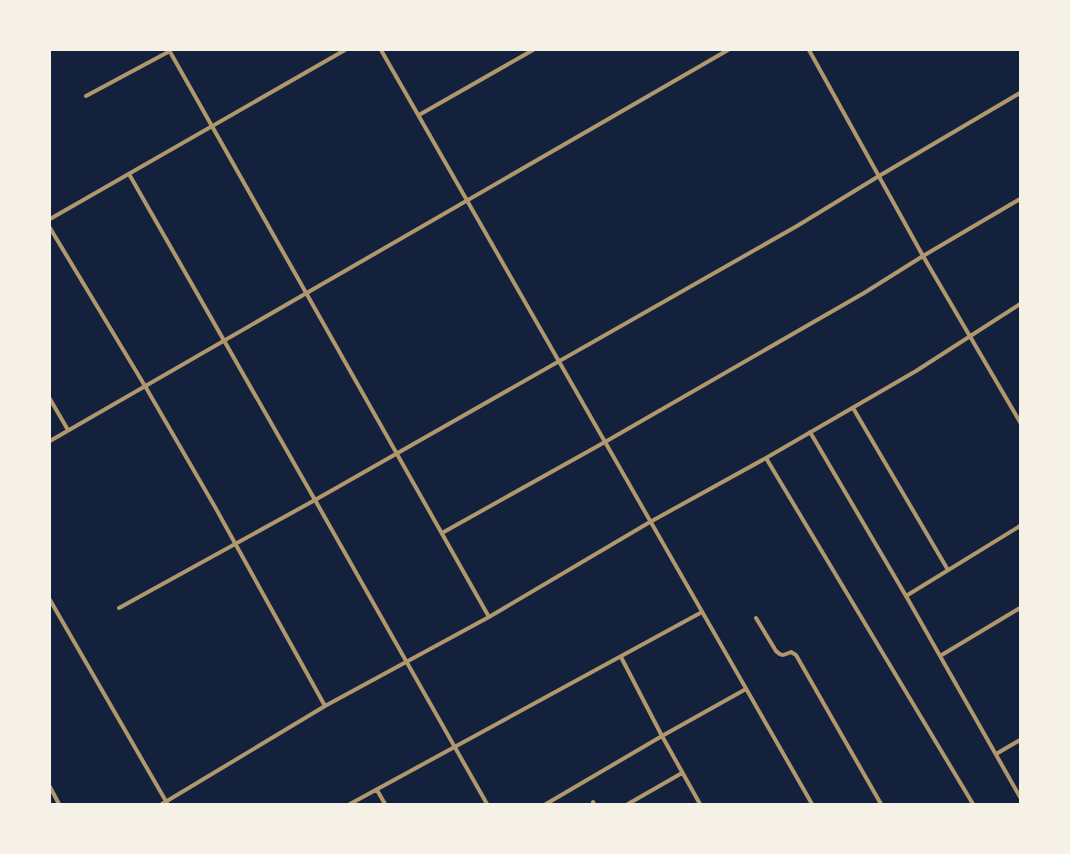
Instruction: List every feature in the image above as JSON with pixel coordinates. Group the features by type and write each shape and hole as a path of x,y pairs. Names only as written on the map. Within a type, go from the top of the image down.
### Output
{"street":[{"path":"86,96 169,50 489,617"},
{"path":"50,219 345,50"},
{"path":"381,50 812,804"},
{"path":"419,115 533,50"},
{"path":"50,441 728,50"},
{"path":"809,50 923,256 1019,419"},
{"path":"119,608 315,500 797,226 1020,93"},
{"path":"129,174 487,804"},
{"path":"442,533 605,442 864,293 1020,198"},
{"path":"50,228 145,386 236,544 325,706"},
{"path":"50,600 165,803 325,706 489,617 650,522 853,408 916,371 1020,304"},
{"path":"50,399 68,430"},
{"path":"853,408 948,570"},
{"path":"810,432 906,596 1020,797"},
{"path":"766,458 972,804"},
{"path":"906,596 1020,526"},
{"path":"940,656 1020,608"},
{"path":"350,804 702,612"},
{"path":"756,618 776,652 783,656 791,652 796,655 881,804"},
{"path":"620,657 700,804"},
{"path":"546,804 746,689"},
{"path":"996,754 1020,740"},
{"path":"628,804 682,773"},
{"path":"50,788 60,804"},
{"path":"377,790 385,804"}]}
